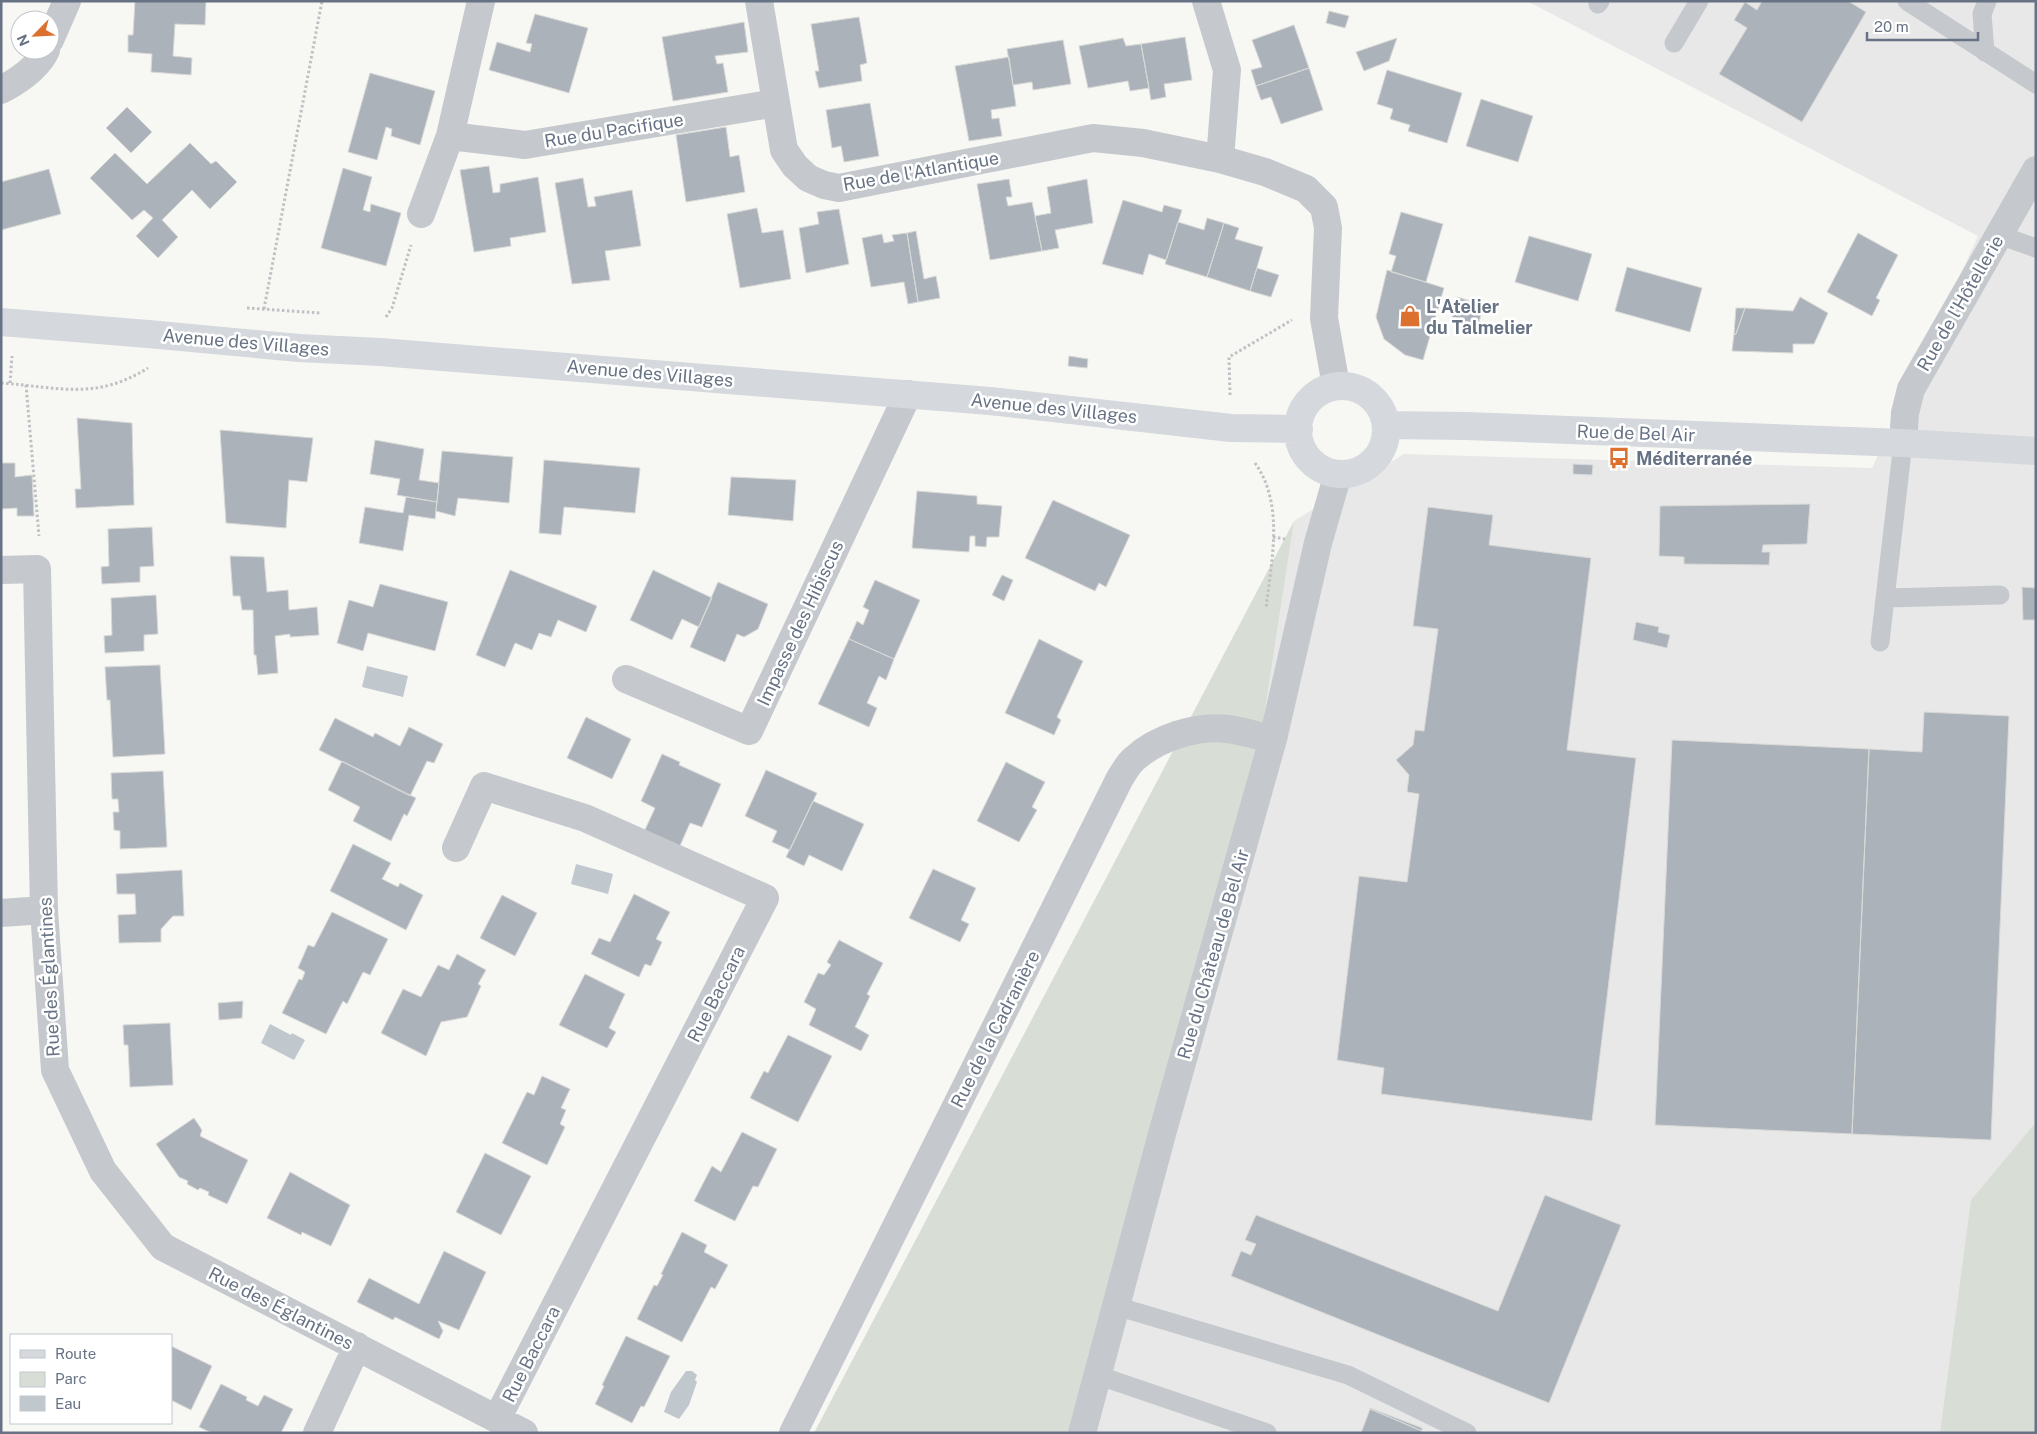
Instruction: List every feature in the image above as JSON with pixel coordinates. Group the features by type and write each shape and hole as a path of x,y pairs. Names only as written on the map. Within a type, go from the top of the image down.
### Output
{"street":[{"path":"60,17 67,1"},
{"path":"421,214 450,136 481,1"},
{"name":"Rue de l'Atlantique","path":"760,1 784,150 795,166 808,178 824,185 839,188 1093,138 1143,143 1220,159 1264,172 1306,189 1324,207 1328,228 1324,318 1336,386"},
{"path":"1206,1 1227,70 1220,159"},
{"path":"1,90 19,80 38,60"},
{"name":"Rue du Pacifique","path":"450,136 525,145 776,103"},
{"name":"Rue de l'Hôtellerie","path":"1903,443 1905,413 1911,389 2036,170"},
{"name":"Avenue des Villages","path":"1,322 299,348 389,353 908,394 999,402 1231,428 1299,429"},
{"path":"1336,386 1351,386 1364,391 1375,400 1383,412 1387,425 1386,438 1374,462 1357,471 1338,474 1325,470 1305,454 1300,442 1300,416 1306,405 1324,389 1336,386"},
{"name":"Impasse des Hibiscus","path":"626,679 749,730 908,394"},
{"name":"Rue de Bel Air","path":"1387,425 1466,426 1903,443 2036,451"},
{"name":"Rue du Château de Bel Air","path":"1082,1433 1162,1134 1273,739 1318,543 1338,474"},
{"path":"1,570 37,569"},
{"name":"Rue des Églantines","path":"37,569 44,910 55,1070 103,1171 163,1248 358,1346 524,1433"},
{"name":"Rue de la Cadranière","path":"793,1433 1120,778 1133,760 1151,747 1167,738 1198,730 1228,729 1273,739"},
{"name":"Rue Baccara","path":"456,848 484,786 585,818 765,898 497,1419"},
{"path":"1,913 44,910"},
{"path":"317,1433 358,1346"}],"lane":[{"path":"1674,43 1700,1"},
{"path":"1907,1 2036,84"},
{"path":"1985,52 1982,14 1987,1"},
{"path":"1999,235 2036,248"},
{"path":"1880,642 1903,443"},
{"path":"1886,598 2000,595"},
{"path":"1116,1306 1348,1375 1467,1433"},
{"path":"1097,1375 1267,1433"}],"path":[{"path":"264,309 322,1"},
{"path":"386,317 392,308 421,214"},
{"path":"1266,613 1273,538 1272,501 1264,478 1253,459 1244,452 1233,449 1229,357 1295,318 1324,318"},
{"path":"1,383 26,384 67,390 95,389 121,382 156,364"},
{"path":"26,384 39,542 37,569"}],"shaded area":[{"path":"1527,1 2036,1 2036,1433 1068,1433 1259,750 1294,521 1404,454 1872,468 1978,236"}],"green space":[{"path":"1294,521 1259,750 1068,1433 814,1433"},
{"path":"2036,1122 2036,1433 1940,1433 1971,1200"}],"water":[{"path":"367,666 408,676 403,697 362,687"},
{"path":"576,864 613,874 608,894 571,884"},
{"path":"270,1024 305,1040 294,1060 261,1043"},
{"path":"686,1371 692,1371 697,1375 695,1380 697,1382 689,1405 679,1419 664,1412 671,1392"}],"building":[{"path":"135,1 206,1 205,25 175,24 173,56 192,58 191,75 151,72 152,54 128,52 128,35 133,35"},
{"path":"1762,1 1848,1 1866,12 1802,122 1719,74 1747,28 1734,20 1745,2 1757,10"},
{"path":"1329,11 1349,16 1345,28 1326,23"},
{"path":"535,14 588,28 569,93 489,70 497,42 530,52 532,44 526,43"},
{"path":"859,17 867,63 860,65 862,81 819,88 815,71 819,71 811,24"},
{"path":"744,22 748,52 715,56 717,64 723,63 728,92 673,101 662,37"},
{"path":"1294,25 1309,68 1256,86 1251,70 1262,67 1252,40"},
{"path":"1185,37 1192,80 1164,84 1166,97 1151,100 1141,44"},
{"path":"1123,38 1126,46 1141,44 1149,88 1130,91 1128,81 1088,88 1079,46"},
{"path":"1397,38 1389,61 1364,71 1356,52"},
{"path":"1063,40 1071,84 1033,90 1032,82 1013,85 1007,49"},
{"path":"1009,57 1016,106 991,110 992,119 999,118 1002,136 969,141 955,66"},
{"path":"1309,68 1323,110 1281,124 1271,97 1261,100 1256,86"},
{"path":"1387,70 1462,93 1447,143 1408,131 1410,125 1390,119 1393,109 1377,104"},
{"path":"370,73 435,91 420,145 391,136 392,129 386,127 377,160 348,152"},
{"path":"1481,99 1533,116 1518,162 1466,146"},
{"path":"870,103 879,156 844,162 841,146 832,148 826,110"},
{"path":"127,107 152,132 131,153 106,128"},
{"path":"726,127 730,157 739,155 745,192 686,202 676,135"},
{"path":"190,143 211,164 216,161 237,182 210,209 192,190 162,220 178,237 158,258 136,236 153,218 144,210 132,220 90,178 115,153 147,184"},
{"path":"489,166 493,193 500,192 500,184 538,177 546,232 510,238 511,246 474,252 460,170"},
{"path":"343,168 372,177 363,210 370,212 371,204 401,213 386,266 321,248"},
{"path":"49,169 61,214 1,230 1,182"},
{"path":"583,178 588,207 596,206 594,197 632,190 641,246 605,251 610,280 572,284 555,183"},
{"path":"1009,179 1012,197 1006,197 1008,206 1032,202 1042,251 990,260 977,184"},
{"path":"1087,179 1093,223 1055,230 1059,248 1042,251 1035,216 1051,213 1047,187"},
{"path":"1123,200 1162,212 1164,205 1182,210 1166,260 1149,254 1143,275 1102,264"},
{"path":"757,208 762,233 783,230 791,279 740,288 727,214"},
{"path":"839,209 849,264 806,273 799,228 819,224 817,212"},
{"path":"1401,212 1443,224 1426,282 1391,272 1396,256 1389,254"},
{"path":"1207,218 1224,223 1207,277 1165,264 1178,222 1204,230"},
{"path":"1224,223 1239,228 1235,239 1263,247 1250,291 1207,277"},
{"path":"916,231 924,279 936,276 940,298 918,302 907,233"},
{"path":"907,233 918,302 908,304 904,282 871,287 862,238 882,234 884,243 894,241 892,235"},
{"path":"1858,233 1898,255 1876,298 1880,300 1872,316 1827,292"},
{"path":"1529,236 1592,254 1578,301 1515,282"},
{"path":"1627,267 1702,288 1690,332 1615,311"},
{"path":"1257,268 1279,275 1271,297 1250,291"},
{"path":"1387,270 1444,288 1423,360 1405,355 1384,339 1376,317"},
{"path":"1457,297 1484,305 1478,325 1452,317"},
{"path":"1800,297 1828,313 1814,344 1793,344 1793,353 1732,351 1734,334 1736,334 1745,308 1793,311"},
{"path":"1736,308 1745,308 1736,334 1734,334"},
{"path":"1069,356 1088,359 1087,368 1068,366"},
{"path":"77,418 132,423 134,505 76,508 75,489 81,489"},
{"path":"220,430 313,438 307,482 289,480 286,528 226,523"},
{"path":"375,440 424,449 419,480 439,483 437,502 397,495 400,479 370,474"},
{"path":"442,451 513,457 509,503 458,498 455,516 436,511"},
{"path":"544,460 640,468 635,513 564,507 561,535 539,533"},
{"path":"1,463 15,463 15,477 32,475 34,516 17,516 17,508 1,509"},
{"path":"1573,464 1593,465 1592,475 1573,474"},
{"path":"731,477 796,480 793,521 728,515"},
{"path":"917,491 977,496 977,504 1002,506 999,537 987,537 986,547 975,546 975,536 970,536 969,552 912,548"},
{"path":"406,497 437,502 435,519 409,515 403,551 359,543 365,507 403,513"},
{"path":"1053,500 1130,535 1106,587 1099,583 1095,591 1025,558"},
{"path":"1810,504 1807,544 1763,545 1762,552 1770,552 1769,565 1684,564 1684,557 1659,556 1660,506"},
{"path":"1428,507 1493,515 1489,545 1591,558 1567,750 1636,758 1592,1121 1381,1094 1384,1068 1337,1060 1359,876 1407,882 1419,794 1407,792 1409,775 1396,760 1413,745 1415,730 1424,731 1438,629 1413,626"},
{"path":"152,527 154,566 140,567 140,582 102,584 101,567 109,566 108,529"},
{"path":"230,556 264,557 267,592 288,590 289,610 317,607 319,635 290,637 290,634 275,636 278,673 258,675 256,655 254,655 253,610 242,610 240,596 233,596"},
{"path":"510,570 597,606 586,632 558,620 551,637 539,633 532,650 515,643 505,667 476,655"},
{"path":"653,570 712,598 699,627 682,619 672,640 630,620"},
{"path":"1002,575 1013,580 1004,601 992,595"},
{"path":"875,580 920,600 894,659 849,639 857,621 863,625 869,610 863,607"},
{"path":"718,582 768,604 758,629 744,637 737,634 725,662 690,647"},
{"path":"380,584 448,602 435,651 368,633 363,651 337,643 349,600 373,607"},
{"path":"2022,587 2036,588 2036,620 2023,620"},
{"path":"156,595 158,634 144,635 144,651 105,653 104,636 112,635 111,598"},
{"path":"1636,622 1659,627 1658,632 1670,635 1667,648 1633,640"},
{"path":"849,639 894,659 886,680 879,676 867,703 877,708 869,727 818,704"},
{"path":"1039,639 1083,661 1057,717 1061,720 1054,735 1005,713"},
{"path":"160,665 165,754 113,757 110,700 107,700 105,667"},
{"path":"1924,712 2009,716 1991,1140 1852,1134 1869,749 1922,752"},
{"path":"586,717 631,739 612,779 567,758"},
{"path":"335,718 373,737 375,733 400,746 409,727 443,744 434,763 427,761 410,796 319,750"},
{"path":"1672,740 1869,749 1852,1134 1655,1125"},
{"path":"662,754 680,762 679,765 721,784 702,827 690,823 679,848 644,832 655,808 641,801"},
{"path":"342,761 416,798 407,816 404,814 391,841 353,821 360,807 328,790"},
{"path":"1006,762 1045,782 1032,807 1037,810 1019,842 977,821"},
{"path":"766,770 817,793 790,850 772,842 777,831 745,816"},
{"path":"163,771 167,847 120,849 120,831 114,830 113,812 119,812 118,799 112,799 111,773"},
{"path":"813,801 864,824 842,871 809,855 804,866 786,857"},
{"path":"353,844 391,863 382,879 398,887 400,883 423,895 406,930 330,891"},
{"path":"933,869 976,888 961,920 969,924 960,942 909,918"},
{"path":"182,870 184,916 173,916 161,929 161,942 119,943 118,915 136,914 135,894 117,894 116,874"},
{"path":"634,894 670,912 656,939 662,942 651,966 645,964 639,977 591,954 599,938 610,942"},
{"path":"502,895 537,913 515,956 480,938"},
{"path":"332,912 388,939 370,975 363,972 347,1004 343,1001 326,1034 282,1013 299,979 302,980 305,972 298,968 308,945 314,947"},
{"path":"839,940 883,963 867,994 870,996 855,1027 869,1035 861,1051 809,1025 816,1009 804,1002 818,973 824,975 831,965 827,962"},
{"path":"457,954 486,970 478,984 481,986 467,1017 441,1022 426,1056 381,1033 403,989 421,997 438,965 449,970"},
{"path":"585,974 625,994 609,1028 616,1032 607,1048 559,1025"},
{"path":"243,1001 242,1018 219,1020 218,1003"},
{"path":"170,1023 173,1085 130,1087 128,1045 124,1045 123,1025"},
{"path":"788,1035 832,1056 798,1122 750,1098 764,1071 768,1073"},
{"path":"542,1076 570,1089 561,1108 566,1110 560,1124 565,1127 547,1165 502,1143 527,1092 534,1095"},
{"path":"194,1118 202,1130 200,1136 248,1160 227,1204 208,1195 209,1192 200,1188 198,1190 187,1184 188,1181 179,1177 156,1144"},
{"path":"742,1132 777,1149 758,1187 753,1186 735,1221 694,1201 712,1166 721,1172"},
{"path":"485,1153 531,1176 501,1235 456,1212"},
{"path":"290,1172 350,1205 331,1246 302,1232 301,1235 267,1218"},
{"path":"1545,1195 1621,1225 1549,1403 1231,1276 1241,1251 1251,1255 1256,1244 1245,1240 1256,1215 1498,1311"},
{"path":"682,1232 707,1245 704,1252 728,1265 715,1289 711,1287 682,1342 637,1319 654,1285 657,1286 663,1275 661,1274"},
{"path":"444,1251 486,1272 459,1330 438,1321 443,1331 439,1339 395,1317 393,1320 357,1302 369,1278 419,1304"},
{"path":"626,1336 670,1356 644,1407 641,1406 632,1423 595,1404 604,1386 602,1385"},
{"path":"172,1346 212,1366 191,1410 172,1400"},
{"path":"221,1384 247,1397 246,1400 258,1406 264,1395 293,1409 281,1433 212,1433 199,1427"},
{"path":"1370,1409 1422,1428 1422,1431"},
{"path":"1370,1409 1422,1431 1421,1433 1361,1433"}],"place":[{"name":"L'Atelier du Talmelier","path":"1410,316"},
{"name":"Méditerranée","path":"1619,458"}]}
